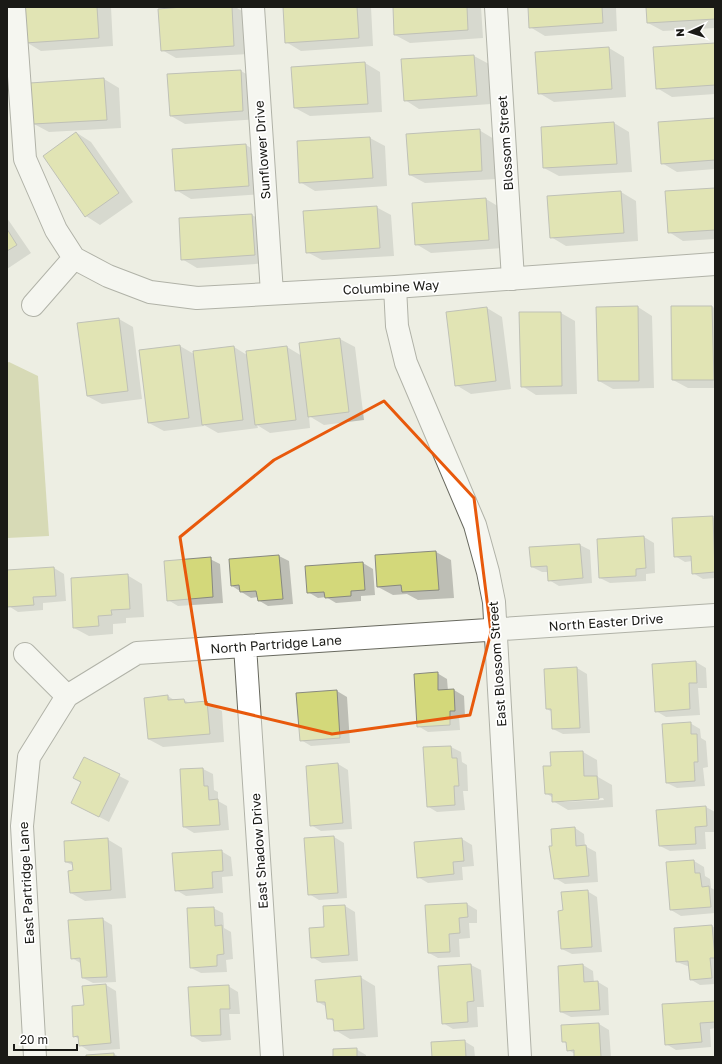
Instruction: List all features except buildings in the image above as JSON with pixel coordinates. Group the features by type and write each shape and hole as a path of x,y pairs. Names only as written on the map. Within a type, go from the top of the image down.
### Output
{"street":[{"path":"14,7 25,159 56,230 74,258 33,305"},
{"name":"Sunflower Drive","path":"253,7 272,293"},
{"name":"Blossom Street","path":"496,7 513,279"},
{"name":"Columbine Way","path":"74,258 108,276 150,292 198,298 396,287 715,264"},
{"name":"East Blossom Street","path":"396,287 397,326 406,363 475,525 488,572 494,602 520,1057"},
{"name":"North Easter Drive","path":"496,629 715,615"},
{"name":"North Partridge Lane","path":"67,696 137,653 496,629"},
{"name":"East Shadow Drive","path":"245,646 272,1057"},
{"path":"26,654 67,696"},
{"name":"East Partridge Lane","path":"35,1057 22,826 29,757 67,696"}],"highlighted area":[{"path":"384,401 474,498 491,632 470,715 332,734 206,704 180,537 274,460"}],"green space":[{"path":"9,362 38,376 49,536 7,538 7,363"}]}
